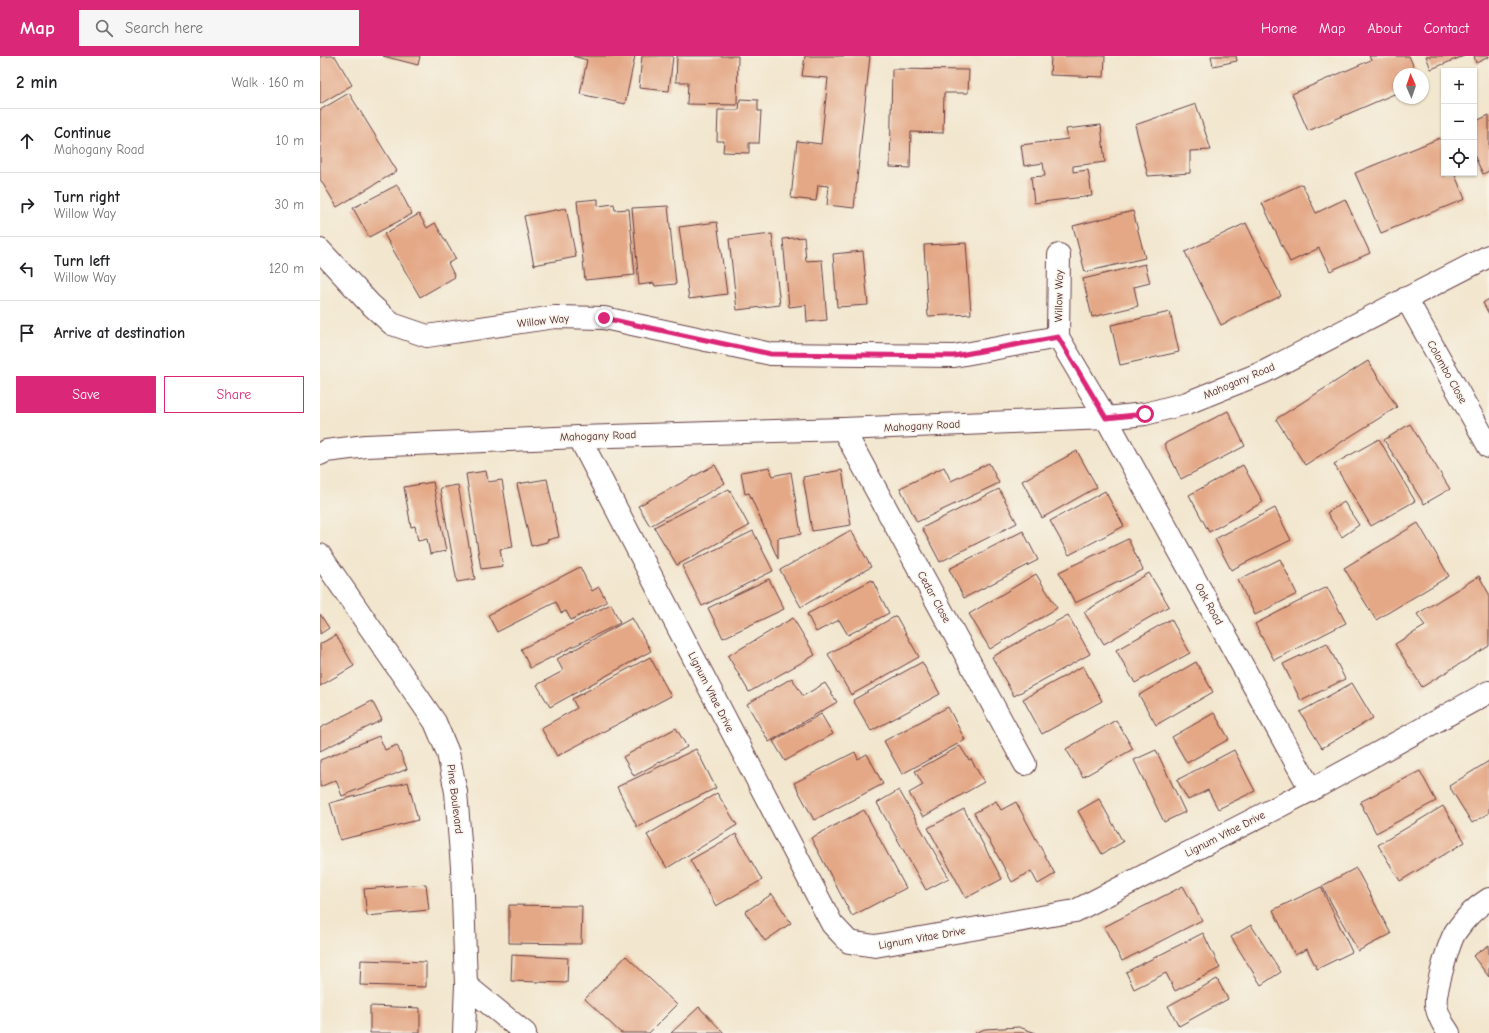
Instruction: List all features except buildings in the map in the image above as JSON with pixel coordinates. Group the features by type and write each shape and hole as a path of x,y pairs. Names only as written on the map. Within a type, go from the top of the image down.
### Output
{"street":[{"name":"Willow Way","path":"320,250 369,303 392,324 427,336 555,317 604,318 771,354 954,356 1058,337"},
{"name":"Willow Way","path":"1059,255 1058,337 1106,418"},
{"name":"Mahogany Road","path":"320,454 326,451 366,446 579,437 843,430 1106,418 1145,414 1187,403 1257,375 1489,256"},
{"name":"Colombo Close","path":"1406,298 1489,447"},
{"name":"Oak Road","path":"1106,418 1311,790"},
{"name":"Cedar Close","path":"843,430 1025,764"},
{"name":"Lignum Vitae Drive","path":"579,437 832,924 849,942 875,946 1075,911 1311,790 1489,692"},
{"name":"Pine Boulevard","path":"320,555 435,722 448,753 456,792 462,868 466,985 464,1033"},
{"path":"1439,1030 1436,1005 1437,989 1455,932 1477,906 1489,899"},
{"path":"466,985 525,1033"}],"route":[{"path":"604,318 771,354 954,356 1058,337 1106,418 1145,414"}]}
